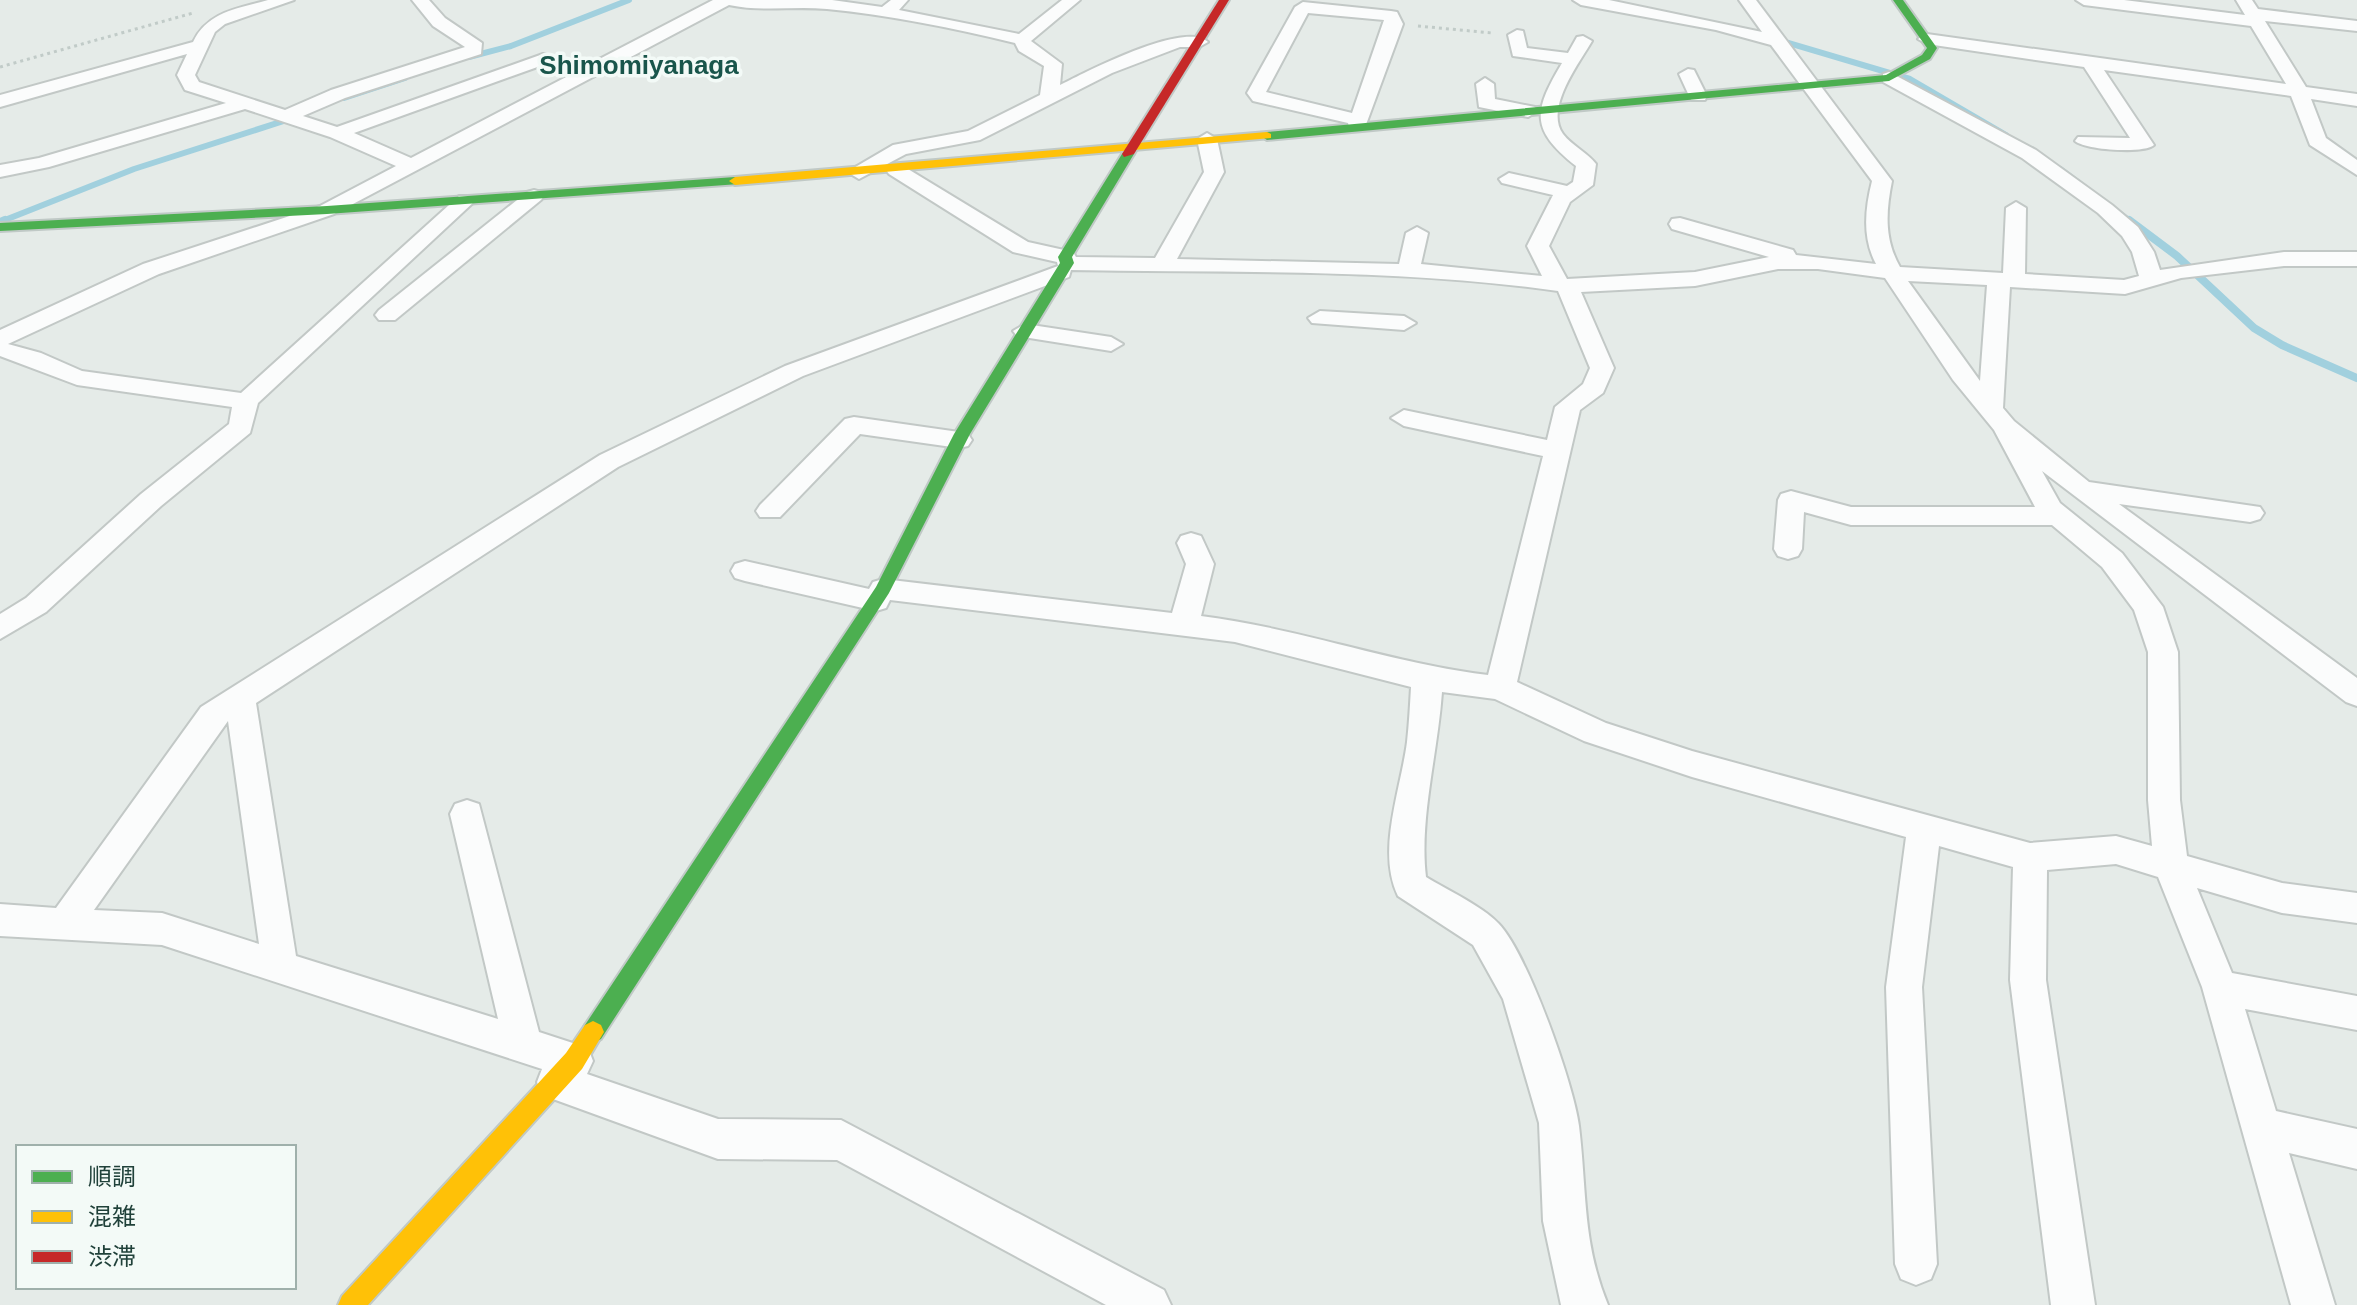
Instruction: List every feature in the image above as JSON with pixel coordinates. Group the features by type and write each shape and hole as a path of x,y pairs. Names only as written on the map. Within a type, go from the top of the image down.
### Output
{"street":[{"path":"286,0 219,20 208,29 186,75 192,86 337,133 411,165"},
{"path":"284,117 338,94 475,50 473,43 439,22 420,0"},
{"path":"0,339 151,269 327,210 727,0 760,6 825,4 972,27 1022,40"},
{"path":"885,13 901,0"},
{"path":"1022,40 1072,0"},
{"path":"351,1305 565,1071 880,595 959,440 1224,0"},
{"path":"1581,0 1717,25 1777,41"},
{"path":"1747,0 1882,181 1875,213 1882,254 1916,311 1997,418 2050,509 2112,560 2148,607 2163,652 2164,800 2171,867 2220,987 2316,1304"},
{"path":"0,227 327,210 859,173 1358,123 1889,78 1926,57 1932,48 1898,0"},
{"path":"2084,0 2251,12 2357,26"},
{"path":"1303,7 1391,16 1394,24 1358,123 1260,97 1256,93 1303,7"},
{"path":"2251,12 2298,89 2317,141 2357,169"},
{"path":"1517,35 1519,52 1579,50 1538,110"},
{"path":"1927,39 2298,89 2357,100"},
{"path":"1022,40 1025,47 1053,64 1049,98"},
{"path":"859,173 900,149 973,136 1106,69 1178,42 1199,42"},
{"path":"0,101 201,45"},
{"path":"337,133 543,59 586,74"},
{"path":"2085,141 2144,145 2089,60"},
{"path":"1688,74 1698,96"},
{"path":"1889,78 2029,154 2105,209 2130,232 2143,252 2151,279"},
{"path":"1485,84 1486,103 1538,110 1555,137 1586,164 1583,185 1561,198 1538,246 1545,264 1563,285 1602,368 1594,388 1568,407 1500,688"},
{"path":"0,171 42,163 243,104"},
{"path":"1162,266 1214,172 1207,139"},
{"path":"896,170 1021,247 1064,264 1413,271 1491,275 1563,285 1682,281 1778,262 1818,262"},
{"path":"1509,179 1570,193"},
{"path":"387,315 534,196"},
{"path":"0,628 36,605 151,500 241,427 246,401 466,200"},
{"path":"1997,418 2006,279 2016,208"},
{"path":"1680,224 1754,249 1894,273 2125,287 2179,272 2284,259 2357,259"},
{"path":"1320,318 1402,332 1417,233"},
{"path":"65,923 212,716 609,461 794,371 1064,264"},
{"path":"1025,331 1111,344"},
{"path":"0,349 33,358 77,378 246,401"},
{"path":"1404,418 1559,451"},
{"path":"1997,418 2082,490 2357,694"},
{"path":"770,511 854,425 959,440"},
{"path":"2082,490 2250,513"},
{"path":"1788,549 1791,500 1851,516 2058,516"},
{"path":"1184,624 1200,564 1191,543"},
{"path":"745,571 880,595 1235,631 1427,679 1500,688 1595,732 1664,755 2030,857 2116,850 2282,898 2357,908"},
{"path":"1427,679 1423,741 1406,852 1410,885 1486,934 1520,994 1559,1123 1564,1221 1577,1292 1586,1305"},
{"path":"240,698 280,967"},
{"path":"467,814 523,1045"},
{"path":"1916,1264 1904,987 1924,828"},
{"path":"2030,857 2028,980 2073,1305"},
{"path":"0,920 162,929 523,1045 565,1071 718,1139 841,1140 1149,1305"},
{"path":"2220,987 2357,1013"},
{"path":"2261,1127 2357,1149"}],"path":[{"path":"0,67 195,13"},
{"path":"1394,24 1517,35"}],"waterway":[{"path":"469,57 511,46 629,0"},
{"path":"1775,39 1910,79 2006,135"},
{"path":"344,98 405,78"},
{"path":"5,220 0,222 134,169 296,117"},
{"path":"2060,169 2131,222"},
{"path":"2129,220 2177,256 2254,328 2282,345 2357,378"}],"traffic: fast":[{"path":"1267,136 1889,78 1926,57 1932,48 1898,0"},
{"path":"593,1032 883,589 962,434 1067,263 1065,257 1128,154"},
{"path":"0,227 327,210 735,181"}],"traffic: slow":[{"path":"735,181 1267,136"},
{"path":"351,1305 574,1061 593,1032"}],"traffic: jam":[{"path":"1128,154 1224,0"}],"district":[{"name":"Shimomiyanaga","path":"639,65"}]}
